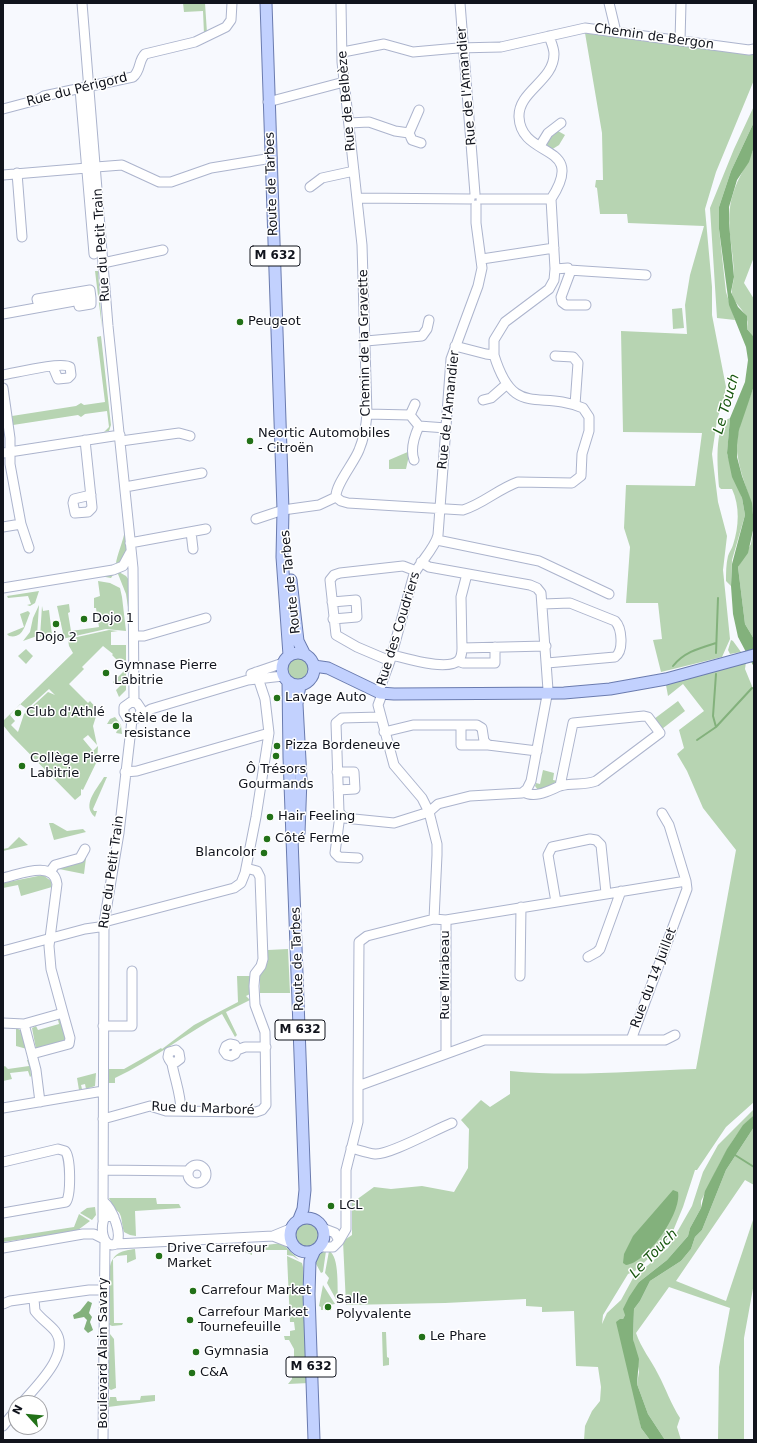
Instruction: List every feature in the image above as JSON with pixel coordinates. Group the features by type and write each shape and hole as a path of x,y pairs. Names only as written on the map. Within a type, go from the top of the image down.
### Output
{"main road":[{"name":"Route de Tarbes","path":"266,3 268,102 272,158 283,510 282,557 286,679 295,871 305,1190 303,1208 299,1219"},
{"name":"Route de Tarbes","path":"283,510 298,641 304,654"},
{"name":"Route de Tarbes","path":"286,659 299,652 304,654 313,661 314,671"},
{"path":"286,679 300,685 306,684 314,671 328,668 380,693 404,695 582,692 666,679 754,655"},
{"name":"Route de Tarbes","path":"295,871 298,848 301,779 297,704 300,685"},
{"name":"Route de Tarbes","path":"305,1190 314,1220"},
{"path":"307,1218 314,1220 322,1228 323,1239 317,1249 308,1253 300,1251 291,1243 289,1236 290,1229 299,1219 307,1218"},
{"name":"M 632","path":"314,1440 309,1294 310,1261 317,1249"},
{"name":"M 632","path":"300,1251 304,1261 309,1294"}],"street":[{"name":"Rue du Petit Train","path":"82,3 85,88 92,167 131,546 127,568 132,588 137,704 136,717 125,772 119,833 104,923 103,1221"},
{"name":"Rue du Périgord","path":"3,109 37,100 44,96 134,76 144,54 198,41 226,27 231,20 232,3"},
{"name":"Rue de Belbèze","path":"341,3 344,82 357,198"},
{"name":"Rue de l'Amandier","path":"437,540 451,359 478,286 482,259 476,223 460,3"},
{"path":"610,3 616,32"},
{"path":"680,41 681,3"},
{"name":"Chemin de Bergon","path":"342,52 384,44 413,52 501,47 585,28 749,50 754,49"},
{"path":"256,519 283,510 319,505 336,497 341,501 348,503 463,510 471,508 510,485 518,482 572,483 581,476 582,454 589,431 589,417 583,408 575,405 531,400 517,394 507,384 499,370 494,355 494,340 505,322 549,288 554,280 556,269 551,199 563,179 562,168 553,155 526,138 519,117 520,107 527,95 543,80 552,66 554,54 549,36"},
{"path":"268,102 344,82"},
{"path":"419,110 409,133 412,140 421,143"},
{"path":"349,123 369,122 395,131 409,133"},
{"path":"540,146 548,133 561,123"},
{"path":"3,174 122,165 159,182 171,182 211,168 272,158"},
{"path":"92,167 94,254"},
{"path":"310,187 322,178 354,171"},
{"path":"17,173 22,237"},
{"path":"357,198 551,199"},
{"name":"Chemin de la Gravette","path":"336,497 338,488 361,446 366,431 368,414 362,245 357,198"},
{"path":"482,259 554,248"},
{"path":"103,263 163,250"},
{"path":"556,269 568,268 569,270 646,274"},
{"path":"569,270 570,273 561,297 562,302 566,305 586,305"},
{"path":"3,314 90,298 90,290 37,299 38,307"},
{"path":"366,341 422,336 427,329 429,320"},
{"path":"455,346 494,355"},
{"path":"555,356 573,357 578,363 575,405"},
{"path":"3,375 53,367"},
{"path":"483,400 491,398 507,384"},
{"path":"3,388 9,421 6,453 10,464 21,524 29,548"},
{"path":"410,415 415,404"},
{"path":"368,414 410,415 419,426 446,428"},
{"path":"414,460 412,453 415,434 419,426"},
{"path":"6,453 85,440 179,432 190,436"},
{"path":"85,440 91,495"},
{"path":"125,486 202,473"},
{"path":"3,527 21,524"},
{"path":"131,546 206,529"},
{"path":"191,532 193,549"},
{"path":"467,574 461,597 462,655 458,661 449,664 428,664 391,658 338,637 335,633 330,582 334,575 403,566 419,566 437,540 539,561 609,594"},
{"name":"Rue des Coudriers","path":"384,732 378,706 380,688 391,658 419,566 534,586 541,593 543,604 547,663 547,693 531,783 524,792"},
{"path":"3,588 127,568"},
{"path":"332,602 356,600 357,616 333,619"},
{"path":"543,604 570,603 615,621 618,626 621,647 615,657 547,663"},
{"path":"134,636 144,636 206,618"},
{"path":"462,648 546,646"},
{"path":"458,661 463,663 495,663 495,647"},
{"path":"286,659 257,675 151,709 136,717 127,718 123,710 128,703 150,705 257,675 286,679"},
{"path":"3,951 48,938 99,927 104,923 234,888 242,882 256,817 268,733 265,698 257,675"},
{"path":"340,815 346,818 394,824 429,812 438,804 470,796 516,795 524,792 528,794 537,794 571,783 590,783 600,779 660,733 648,717 644,716 573,722 560,786"},
{"path":"358,858 339,857 335,854 340,815 336,726 337,720 342,718 380,717"},
{"path":"461,725 461,745 489,745 537,751"},
{"path":"384,732 409,726 480,726 483,730 484,741 489,745"},
{"name":"Rue Mirabeau","path":"384,732 394,765 422,798 429,812 437,844 434,919 446,920 446,1053"},
{"path":"125,772 136,772 268,733"},
{"path":"337,772 354,772 355,790 338,790"},
{"path":"446,920 686,881 669,825 662,814"},
{"path":"556,902 548,855 550,850 552,848 590,839 596,840 601,845 606,893"},
{"path":"50,872 55,865 80,858 85,849"},
{"name":"Rue du Marboré","path":"103,1119 150,1106 164,1110 181,1111 256,1112 263,1110 268,1102 264,1027 254,997 254,976 261,966 263,959 260,877 257,871 246,868"},
{"path":"3,878 40,870 50,872 55,878 57,884 48,938 52,969 70,1038 69,1044 66,1046 32,1054"},
{"name":"Rue du 14 Juillet","path":"358,1086 446,1053 488,1040 631,1040 686,896 686,881"},
{"path":"588,957 600,949 621,891"},
{"path":"520,976 521,908"},
{"path":"317,1249 333,1247 337,1237 345,1232 346,1225 346,1170 358,1122 359,942 367,936 434,919"},
{"path":"103,1026 132,1026 132,971"},
{"path":"3,1023 24,1024 63,1013"},
{"path":"24,1024 36,1070 40,1102"},
{"path":"631,1040 665,1040 675,1035"},
{"path":"237,1050 245,1047 266,1047"},
{"path":"172,1062 172,1071 180,1098 181,1111"},
{"path":"3,1108 103,1090"},
{"path":"351,1148 374,1154 381,1153 417,1140 452,1123"},
{"path":"3,1162 58,1149 65,1151 69,1156 69,1192 66,1202 3,1213"},
{"path":"103,1170 188,1171"},
{"path":"104,1202 116,1220 118,1233 141,1242"},
{"path":"83,1234 103,1221 106,1216 114,1217"},
{"name":"Boulevard Alain Savary","path":"103,1221 105,1240 103,1440"},
{"path":"322,1228 337,1237"},
{"path":"3,1248 83,1234 94,1234 105,1240 110,1245 141,1242 273,1236 290,1229"},
{"name":"Boulevard Alain Savary","path":"104,1267 119,1239 118,1233"},
{"path":"273,1236 291,1243"},
{"path":"3,1304 10,1301 34,1299 89,1290 104,1290"},
{"path":"29,1395 54,1364 60,1344 55,1331 35,1311 34,1299"}],"shaded area":[{"path":"183,3 205,3 207,33 204,34 203,11 184,12"},
{"path":"585,33 754,55 754,80 716,172 705,209 712,287 712,315 726,387 717,420 712,454 718,502 727,536 723,570 730,639 722,657 661,672 653,640 662,639 658,603 626,603 630,547 624,528 626,485 695,486 702,433 623,432 621,331 687,334 685,305 690,275 704,226 628,223 627,214 600,214 597,188 595,187 596,180 603,180 602,133"},
{"path":"754,106 754,122 731,171 719,207 719,229 726,292 735,320 717,318 710,208 734,149"},
{"path":"754,122 754,147 749,162 737,180 729,207 729,223 734,277 731,292 738,307 747,316 747,329 754,337 754,386 739,430 737,457 752,503 754,526 748,553 738,567 745,624 754,639 754,667 738,637 733,614 731,586 732,564 745,515 742,498 732,477 727,453 730,418 745,382 748,360 746,347 729,305 719,229 719,207 731,171"},
{"path":"558,131 565,135 559,145 551,150 547,145 548,138"},
{"path":"754,147 754,257 744,283 754,299 754,337 747,329 746,316 733,298 732,294 734,266 729,214 735,187"},
{"path":"95,271 98,271 102,328"},
{"path":"682,308 684,328 673,329 672,309"},
{"path":"101,336 111,425 109,431 104,432 109,427 107,411 85,414 81,417 78,415 13,425 12,416 76,406 81,403 84,405 105,402 97,337"},
{"path":"754,386 754,524 752,507 738,458 737,440 741,421"},
{"path":"730,418 727,454 742,498 745,515 732,560 731,586 726,581 726,565 735,538 738,517 735,496 732,489 721,489 719,487 718,460 721,429 725,422"},
{"path":"410,451 406,469 389,469 389,460"},
{"path":"754,526 754,639 745,624 738,567 751,544"},
{"path":"125,529 128,550 125,560 116,564"},
{"path":"119,572 126,576 129,580 129,614 126,594 118,574 113,575 111,578 100,576"},
{"path":"98,581 110,583 120,588 126,631 106,629 62,639 40,637 42,606 43,611 49,610 52,635 63,633 57,606 69,604 70,612 68,613 71,631 99,627 96,608 94,608 94,598 100,596"},
{"path":"39,591 35,603 30,606 27,605 31,604 28,596 8,598 7,596"},
{"path":"39,605 37,636 23,641 30,632 33,618"},
{"path":"28,611 30,613 25,626 21,633 14,636 9,636 7,634 24,627 20,614"},
{"path":"109,630 118,631 111,632 111,645 126,645 126,669 112,655 113,654 103,646 82,667 84,669 69,684 88,703 90,701 98,710 93,726 97,745 88,735 83,739 93,751 98,746 97,761 83,790 81,789 81,795 75,800 3,725 3,721 16,708 10,715 15,721 11,725 18,732 24,714 48,692 55,695 49,689 27,709 20,704 73,653 69,646 68,639"},
{"path":"731,640 741,652 730,654 728,650"},
{"path":"26,649 33,656 26,664 18,656"},
{"path":"299,656 308,660 312,669 308,678 299,682 290,678 286,669 290,660"},
{"path":"746,662 745,669 754,691 754,1102 726,1127 697,1170 695,1170 683,1207 673,1231 665,1243 635,1271 628,1274 603,1315 602,1324 607,1313 621,1300 633,1278 668,1248 692,1206 703,1172 718,1145 754,1109 754,1115 737,1134 724,1155 701,1201 701,1208 690,1228 688,1236 667,1260 639,1282 623,1319 620,1319 641,1428 650,1440 584,1440 585,1426 592,1411 600,1401 601,1387 598,1367 576,1366 574,1311 542,1312 542,1307 526,1306 526,1299 445,1303 346,1305 343,1241 352,1235 352,1203 374,1187 391,1189 422,1186 454,1192 468,1168 469,1129 461,1120 481,1100 490,1107 510,1094 510,1071 580,1074 696,1069 736,850 703,808 687,771 677,754 684,748 679,730 704,711 683,684 668,696 666,685"},
{"path":"126,669 126,690 119,697 116,690 122,684 119,681 115,685 113,682"},
{"path":"678,701 685,711 662,729 654,719"},
{"path":"115,717 121,725 122,734 116,733 119,726 117,724 107,724 110,719"},
{"path":"543,770 554,773 553,780 558,781 541,790 538,790 535,786 536,783 540,784"},
{"path":"104,777 107,777 93,809 94,811 97,811 95,817 91,812 90,802 94,792"},
{"path":"49,823 53,823 67,831 83,829 86,832 54,840"},
{"path":"19,837 28,845 3,851 3,849 8,848"},
{"path":"86,858 84,874 59,869 59,866"},
{"path":"43,875 51,881 52,887 21,896 18,885 3,888 3,883"},
{"path":"288,949 290,993 260,993 260,974 267,964 268,950"},
{"path":"237,976 250,976 250,994 246,996 250,1000 226,1012 237,1035 235,1037 222,1014 143,1063 115,1078 115,1083 108,1083 109,1069 124,1069 161,1048 162,1049 194,1025 238,1002"},
{"path":"61,1019 68,1040 36,1049 32,1028 36,1026 38,1030 59,1024 58,1020"},
{"path":"16,1028 22,1031 27,1049 16,1046"},
{"path":"27,1060 30,1060 30,1077 28,1071 10,1073 12,1079 3,1081 3,1067 5,1066 8,1069 29,1066"},
{"path":"96,1073 95,1086 86,1089 85,1084 81,1085 82,1089 79,1090 77,1078"},
{"path":"754,1115 754,1127 726,1170 702,1230 695,1237 691,1249 681,1261 650,1281 640,1301 634,1309 633,1339 639,1359 637,1384 648,1414 665,1440 650,1440 641,1428 616,1322 623,1319 625,1315 623,1309 639,1282 667,1260 688,1236 690,1228 701,1208 705,1191 727,1149 743,1125"},
{"path":"754,1127 754,1185 745,1180 676,1281 726,1301 754,1217 754,1283 744,1338 744,1440 718,1440 719,1367 730,1308 669,1287 636,1333 680,1418 677,1427 681,1440 665,1440 648,1414 637,1384 639,1372 633,1339 634,1309 640,1301 650,1281 681,1261 691,1249 695,1237 702,1230 726,1170"},
{"path":"673,1190 678,1192 678,1201 675,1212 669,1224 653,1247 644,1256 626,1265 623,1263 624,1254 633,1236"},
{"path":"109,1198 156,1198 157,1204 179,1204 181,1208 135,1211 136,1236 124,1232 121,1215 115,1210"},
{"path":"95,1207 96,1215 92,1220 80,1213 87,1208"},
{"path":"79,1214 90,1221 78,1230 3,1242 3,1238 74,1227"},
{"path":"307,1222 316,1226 320,1235 316,1244 307,1248 298,1244 294,1235 298,1226"},
{"path":"282,1243 299,1260 293,1256 287,1255 287,1250 252,1250 252,1255 245,1252 242,1248"},
{"path":"135,1249 136,1259 127,1263 127,1255 117,1256 113,1259 119,1253"},
{"path":"326,1251 323,1272 321,1273 315,1262 320,1252"},
{"path":"329,1251 333,1254 335,1260 338,1283 338,1303 327,1283 329,1278 325,1273"},
{"path":"287,1256 302,1263 303,1267 309,1383 288,1384 292,1379 292,1358 294,1358 294,1349 289,1340 285,1340 284,1336 290,1336 290,1331 295,1330 294,1322 290,1322"},
{"path":"113,1259 114,1323 123,1323 122,1325 112,1326 108,1324 110,1323 110,1266"},
{"path":"323,1285 335,1304 323,1306 323,1310 321,1310 321,1307 319,1306"},
{"path":"88,1301 92,1303 89,1313 92,1317 90,1322 93,1330 88,1333 84,1329 87,1320 84,1317 74,1319 73,1315 80,1311"},
{"path":"382,1332 386,1332 387,1357 389,1358 389,1365 383,1366"},
{"path":"110,1334 114,1339 116,1388 111,1390 108,1388"},
{"path":"155,1395 155,1401 108,1407 110,1397 116,1397 117,1401 140,1400 141,1396"}],"waterway":[{"path":"716,653 718,598"},
{"path":"673,666 687,654 716,643"},
{"path":"716,674 713,716 716,727"},
{"path":"697,740 716,727 752,688"},
{"path":"735,1155 754,1167"}],"place":[{"name":"Peugeot","path":"240,322"},
{"name":"Neortic Automobiles - Citroën","path":"250,441"},
{"name":"Dojo 1","path":"84,619"},
{"name":"Dojo 2","path":"56,624"},
{"name":"Gymnase Pierre Labitrie","path":"106,673"},
{"name":"Lavage Auto","path":"277,698"},
{"name":"Club d'Athlé","path":"18,713"},
{"name":"Stèle de la resistance","path":"116,726"},
{"name":"Pizza Bordeneuve","path":"277,746"},
{"name":"Ô Trésors Gourmands","path":"276,756"},
{"name":"Collège Pierre Labitrie","path":"22,766"},
{"name":"Hair Feeling","path":"270,817"},
{"name":"Côté Ferme","path":"267,839"},
{"name":"Blancolor","path":"264,853"},
{"name":"LCL","path":"331,1206"},
{"name":"Drive Carrefour Market","path":"159,1256"},
{"name":"Carrefour Market","path":"193,1291"},
{"name":"Salle Polyvalente","path":"328,1307"},
{"name":"Carrefour Market Tournefeuille","path":"190,1320"},
{"name":"Le Phare","path":"422,1337"},
{"name":"Gymnasia","path":"196,1352"},
{"name":"C&A","path":"192,1373"}],"water label":[{"name":"Le Touch","path":"727,404"},
{"name":"Le Touch","path":"654,1254"}]}
